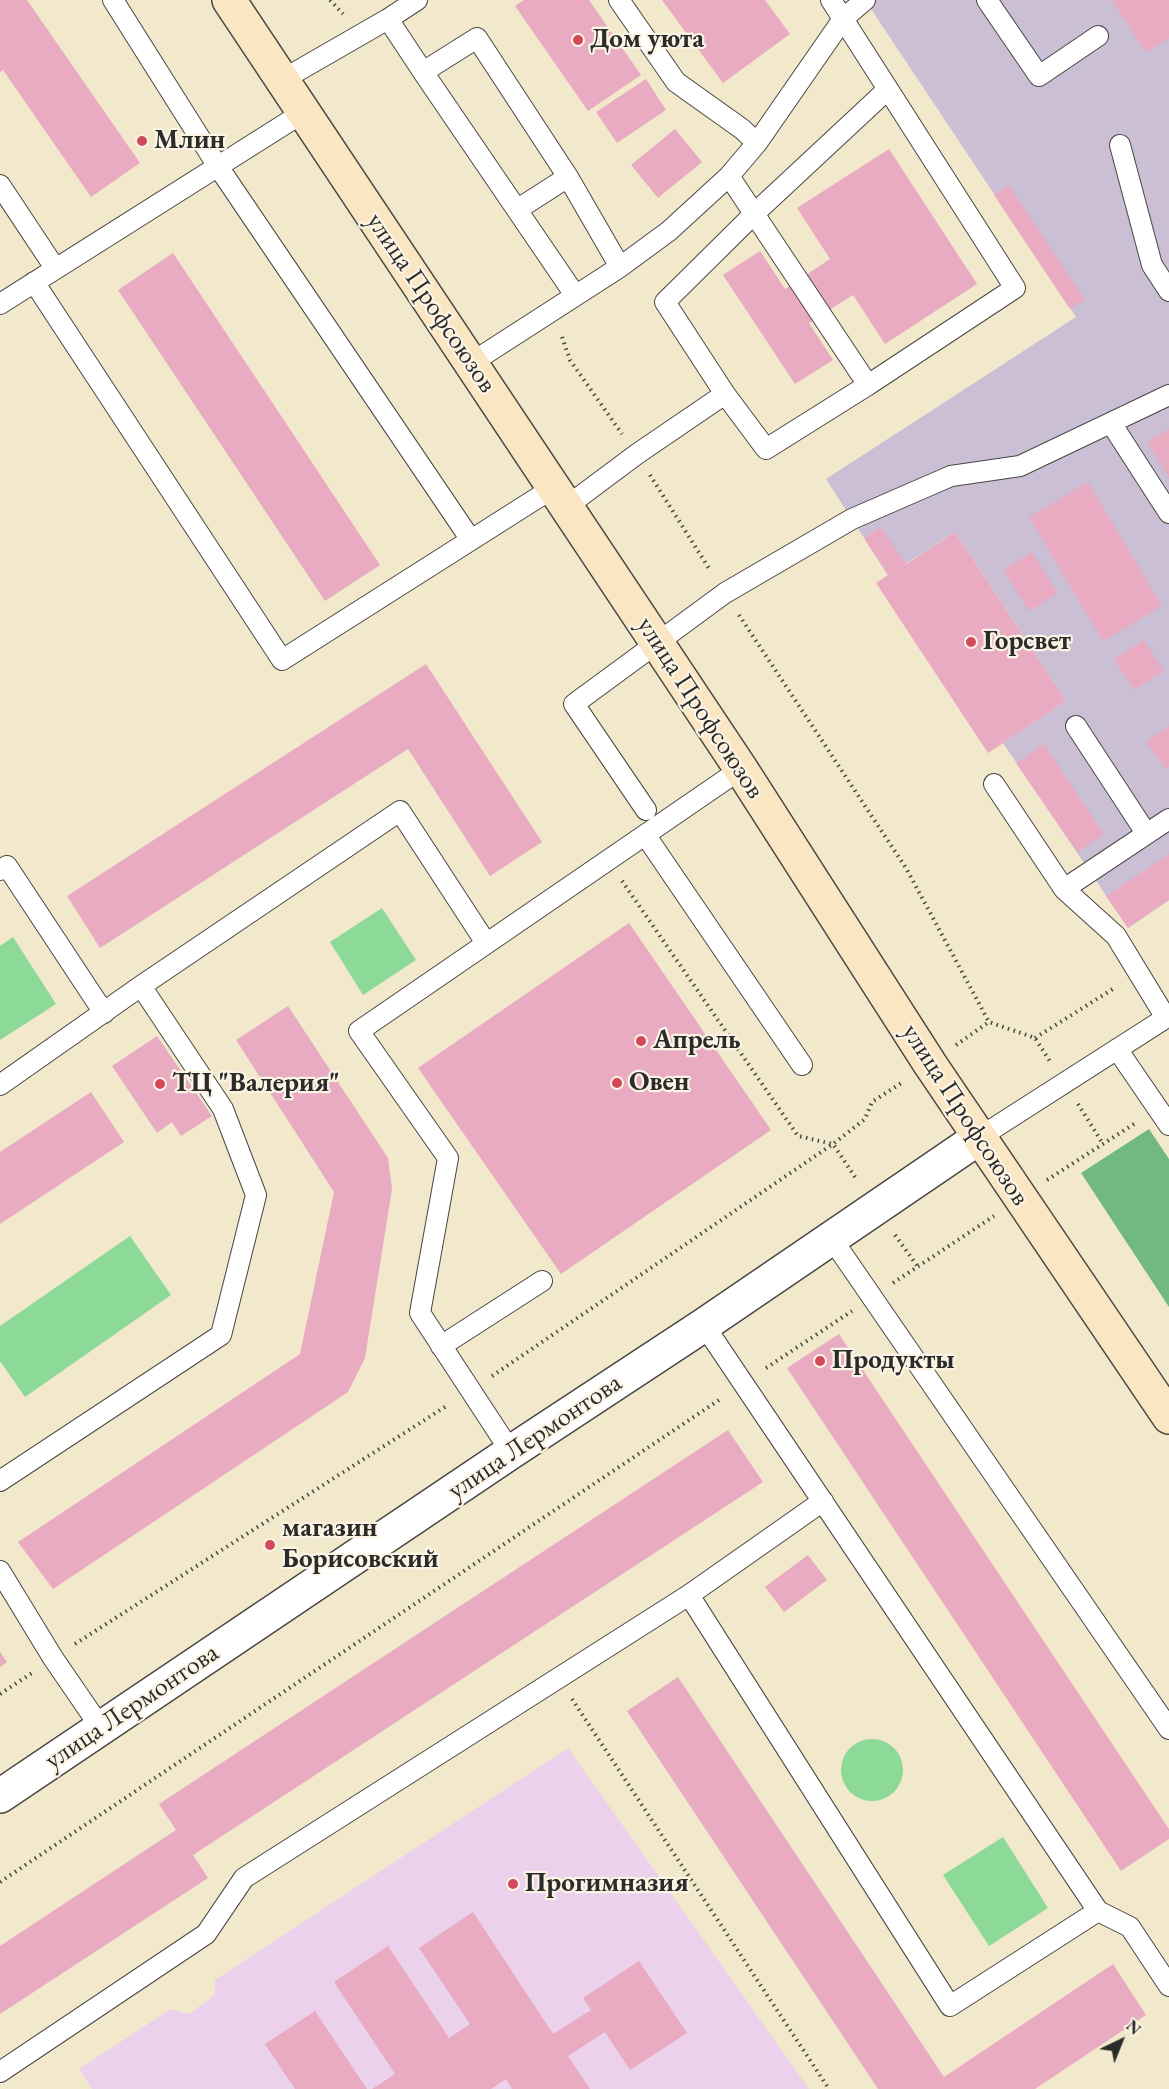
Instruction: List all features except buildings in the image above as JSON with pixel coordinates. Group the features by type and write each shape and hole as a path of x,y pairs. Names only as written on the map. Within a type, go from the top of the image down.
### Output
{"main road":[{"name":"улица Профсоюзов","path":"229,0 741,770 930,1064 1169,1417"}],"street":[{"name":"улица Лермонтова","path":"0,1796 832,1239 980,1137"}],"lane":[{"path":"113,0 217,165 471,540"},
{"path":"282,80 417,0"},
{"path":"619,0 676,82 742,129 757,143"},
{"path":"831,0 1015,288 766,449 725,394 665,302 755,213 887,90"},
{"path":"471,363 620,267 669,231 729,176 757,143 843,19 865,0"},
{"path":"987,0 1039,76 1098,36"},
{"path":"388,19 575,295"},
{"path":"423,72 477,38 568,177 620,267"},
{"path":"0,304 303,112"},
{"path":"1120,145 1152,265 1169,291"},
{"path":"729,176 868,385"},
{"path":"518,209 568,177"},
{"path":"0,185 55,268"},
{"path":"34,282 282,660 471,540 560,497 637,454 725,394"},
{"path":"646,810 574,704 725,593 852,519 951,476 1020,466 1169,395"},
{"path":"1111,423 1169,513"},
{"path":"1076,726 1146,833"},
{"path":"511,1452 420,1313 448,1158 359,1031 741,770"},
{"path":"980,1137 1167,1017 1116,936 1064,889 994,784"},
{"path":"0,1085 141,986 400,811 486,943"},
{"path":"1064,889 1169,819"},
{"path":"646,836 802,1065"},
{"path":"0,870 7,866 104,1013"},
{"path":"0,1481 221,1335 256,1195 223,1109 141,986"},
{"path":"1117,1049 1169,1125"},
{"path":"832,1239 1169,1729"},
{"path":"441,1346 542,1281"},
{"path":"704,1325 1098,1911 1130,1927 1169,1986"},
{"path":"0,2072 206,1934 244,1878 689,1595 823,1501"},
{"path":"0,1571 53,1658 101,1728"},
{"path":"689,1595 950,2006 1098,1911"}],"path":[{"path":"553,311 570,360 637,454 725,593 906,868 989,1022 1035,1038 1139,973"},
{"path":"608,861 798,1136 832,1144 875,1209 918,1267"},
{"path":"0,1694 470,1391 832,1144 865,1119 872,1102 989,1022"},
{"path":"0,1882 1020,1198 1158,1108"},
{"path":"558,1678 829,2089"}],"shaded area":[{"name":"Горсвет","path":"865,0 1169,0 1169,900 1128,928 1003,743 1066,701 955,532 888,575 826,479 1076,317"},
{"name":"Прогимназия","path":"568,1748 809,2089 92,2089 79,2069 171,2009 189,2014 215,1995 215,1980"}],"green space":[{"path":"382,908 416,960 363,995 330,942"},
{"path":"13,937 56,1004 0,1040 0,946"},
{"path":"1149,1129 1169,1159 1169,1307 1081,1173"},
{"path":"130,1236 171,1295 25,1397 0,1361 0,1326"},
{"path":"872,1739 884,1741 894,1748 901,1758 903,1770 901,1782 894,1792 884,1799 872,1801 860,1799 850,1792 843,1782 841,1770 843,1758 850,1748 860,1741"},
{"path":"1003,1837 1048,1908 989,1946 943,1875"}],"place":[{"name":"Дом уюта","path":"578,40"},
{"name":"Млин","path":"142,141"},
{"name":"Горсвет","path":"971,642"},
{"name":"Апрель","path":"641,1041"},
{"name":"Овен","path":"617,1083"},
{"name":"ТЦ \"Валерия\"","path":"160,1084"},
{"name":"Продукты","path":"820,1361"},
{"name":"магазин Борисовский","path":"270,1545"},
{"name":"Прогимназия","path":"513,1884"}]}
